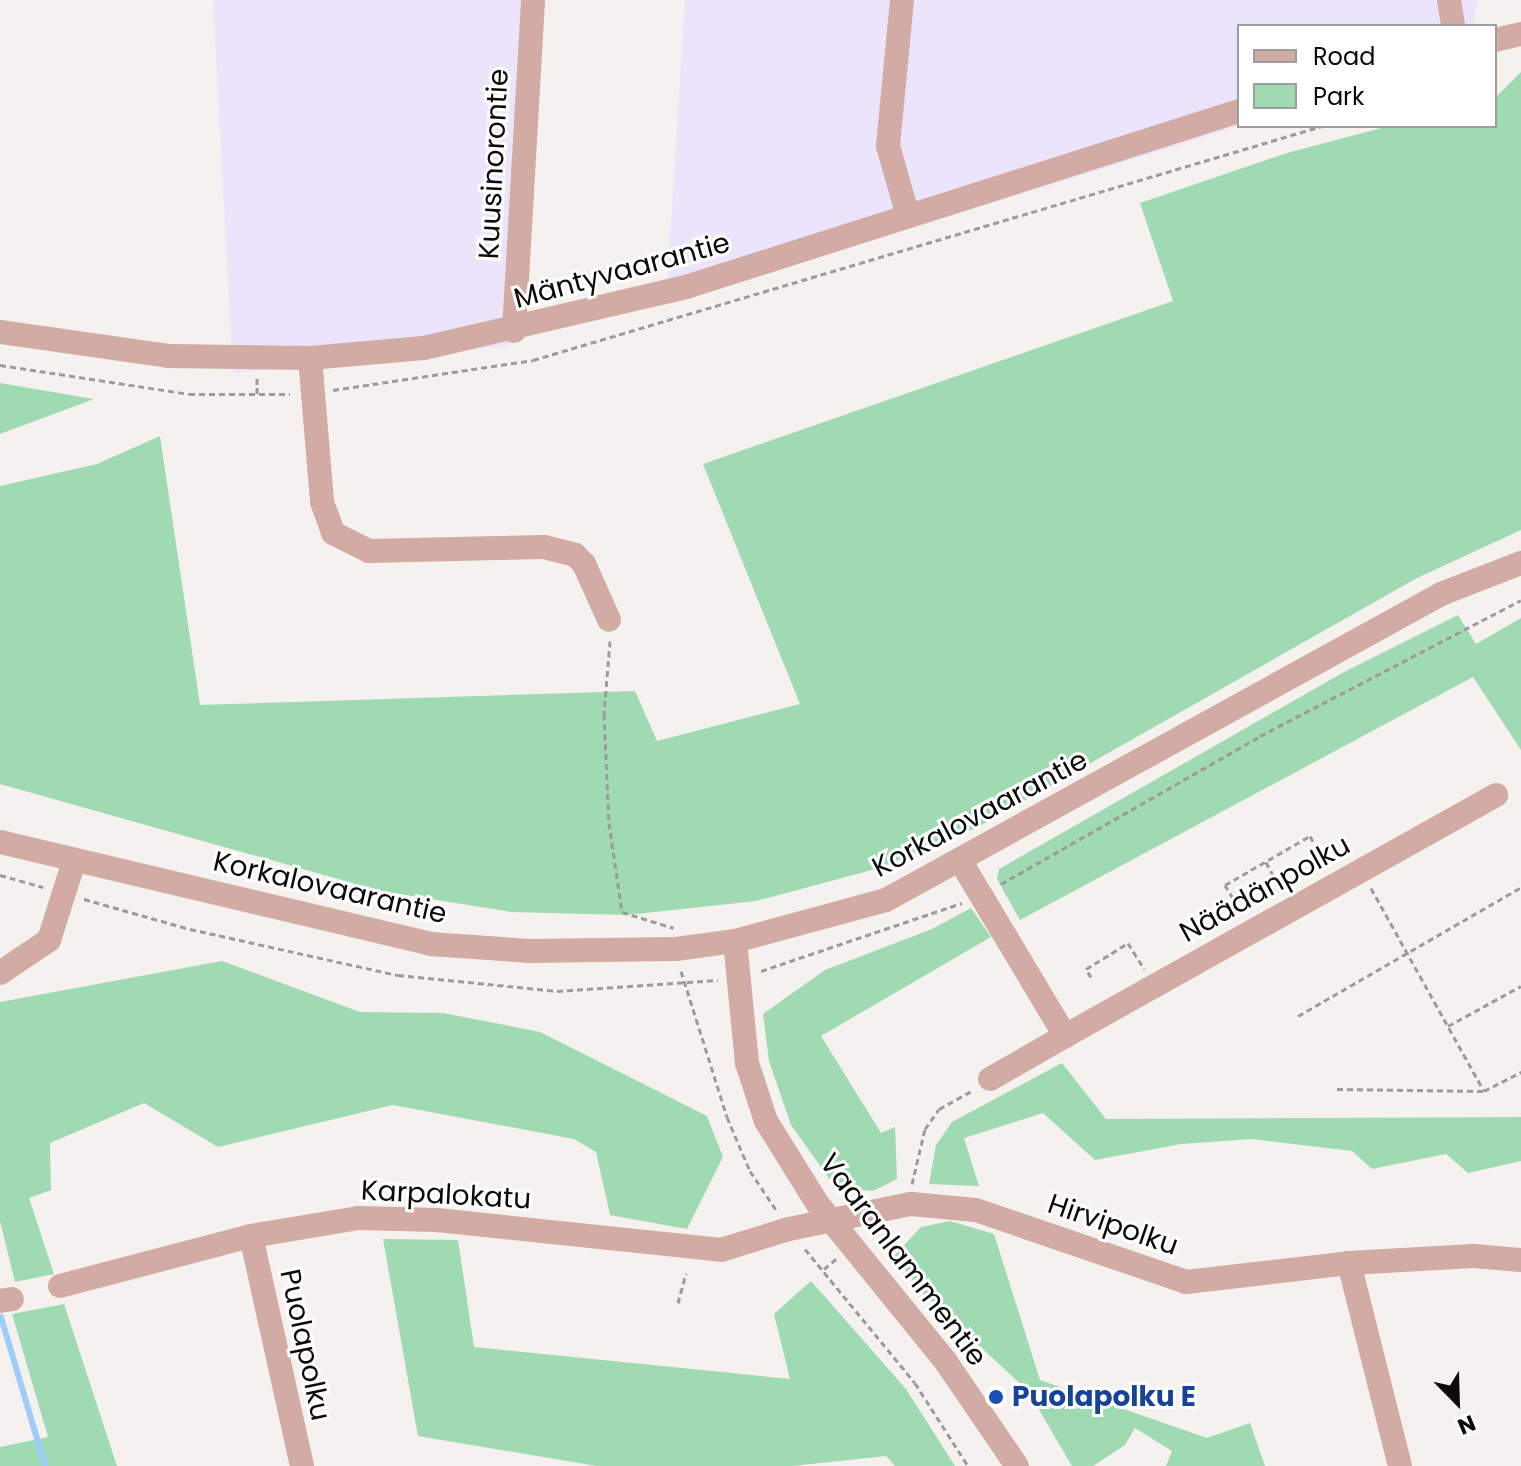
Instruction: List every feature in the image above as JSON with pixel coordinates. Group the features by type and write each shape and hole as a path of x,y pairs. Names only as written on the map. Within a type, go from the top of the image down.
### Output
{"street":[{"name":"Kuusinorontie","path":"514,331 533,0"},
{"path":"902,0 888,146 908,216"},
{"path":"1449,0 1453,24"},
{"path":"1497,40 1521,34"},
{"name":"Mäntyvaarantie","path":"0,332 168,356 310,358 424,348 514,331 686,287 1237,112"},
{"path":"310,358 322,502 333,533 369,551 544,547 575,555 584,564 609,620"},
{"name":"Korkalovaarantie","path":"0,842 430,944 529,951 676,949 735,941 886,900 961,862 1428,600 1521,563"},
{"name":"Näädänpolku","path":"990,1079 1496,795"},
{"path":"0,973 49,940 74,861"},
{"path":"961,862 1065,1036"},
{"name":"Vaaranlammentie","path":"735,941 747,1063 766,1121 833,1222 946,1362 1017,1466"},
{"name":"Hirvipolku","path":"833,1222 911,1204 976,1210 1186,1282 1349,1263 1474,1256 1521,1260"},
{"name":"Karpalokatu","path":"60,1286 251,1236 392,1217 721,1250 833,1222"},
{"name":"Puolapolku","path":"251,1236 302,1466"},
{"path":"1349,1263 1400,1466"}],"path":[{"path":"0,875 190,929 398,975 557,991 684,986 774,969 982,895 1288,721 1521,600"},
{"path":"609,620 604,714 609,823 622,912 674,927"},
{"path":"1233,898 1225,885 1310,836 1337,883"},
{"path":"1266,862 1273,875"},
{"path":"1361,870 1484,1091"},
{"path":"1298,1016 1521,887"},
{"path":"1091,977 1086,969 1128,943 1154,986"},
{"path":"1448,1026 1521,986"},
{"path":"1337,1089 1484,1091 1521,1072"},
{"path":"911,1204 915,1156 925,1129 939,1109 990,1079"},
{"path":"678,1303 686,1273"}],"shaded area":[{"path":"213,0 530,0 509,346 233,373"},
{"path":"685,0 1477,0 1473,24 1237,24 1237,127 666,305"}],"green space":[{"path":"1521,72 1521,530 1417,578 976,828 879,868 756,901 627,915 511,912 381,891 0,784 0,486 97,464 160,436 200,705 635,691 657,741 800,704 703,464 1173,301 1140,203 1287,153 1381,128 1497,128 1497,96"},
{"path":"0,383 94,399 0,434"},
{"path":"1458,615 1476,644 1521,618 1521,750 1473,677 1020,920 997,879 999,869 1344,672"},
{"path":"971,908 991,937 821,1036 881,1133 895,1127 897,1179 873,1191 836,1188 791,1125 769,1061 763,1014 825,970 932,929"},
{"path":"222,961 360,1012 443,1013 540,1032 707,1116 723,1157 687,1229 610,1215 596,1152 574,1139 393,1105 218,1147 144,1103 50,1143 51,1190 29,1198 54,1274 15,1282 0,1221 0,1002"},
{"path":"1062,1063 1106,1119 1521,1117 1521,1161 1468,1173 1446,1154 1372,1169 1352,1151 1252,1139 1181,1144 1095,1160 1043,1113 964,1138 979,1186 929,1184 936,1145 952,1122"},
{"path":"950,1221 994,1234 1040,1380 1207,1438 1250,1423 1265,1466 1166,1466 1172,1451 1135,1428 1125,1445 1093,1466 1072,1466 1028,1391 923,1293 894,1256 921,1227"},
{"path":"383,1239 458,1240 474,1347 790,1379 774,1314 811,1281 906,1389 955,1466 895,1466 886,1456 792,1466 597,1466 418,1436"},
{"path":"64,1304 117,1466 0,1466 0,1447 48,1437 12,1314"}],"waterway":[{"path":"1,1317 45,1466"}],"place":[{"name":"Puolapolku E","path":"996,1397"}]}
